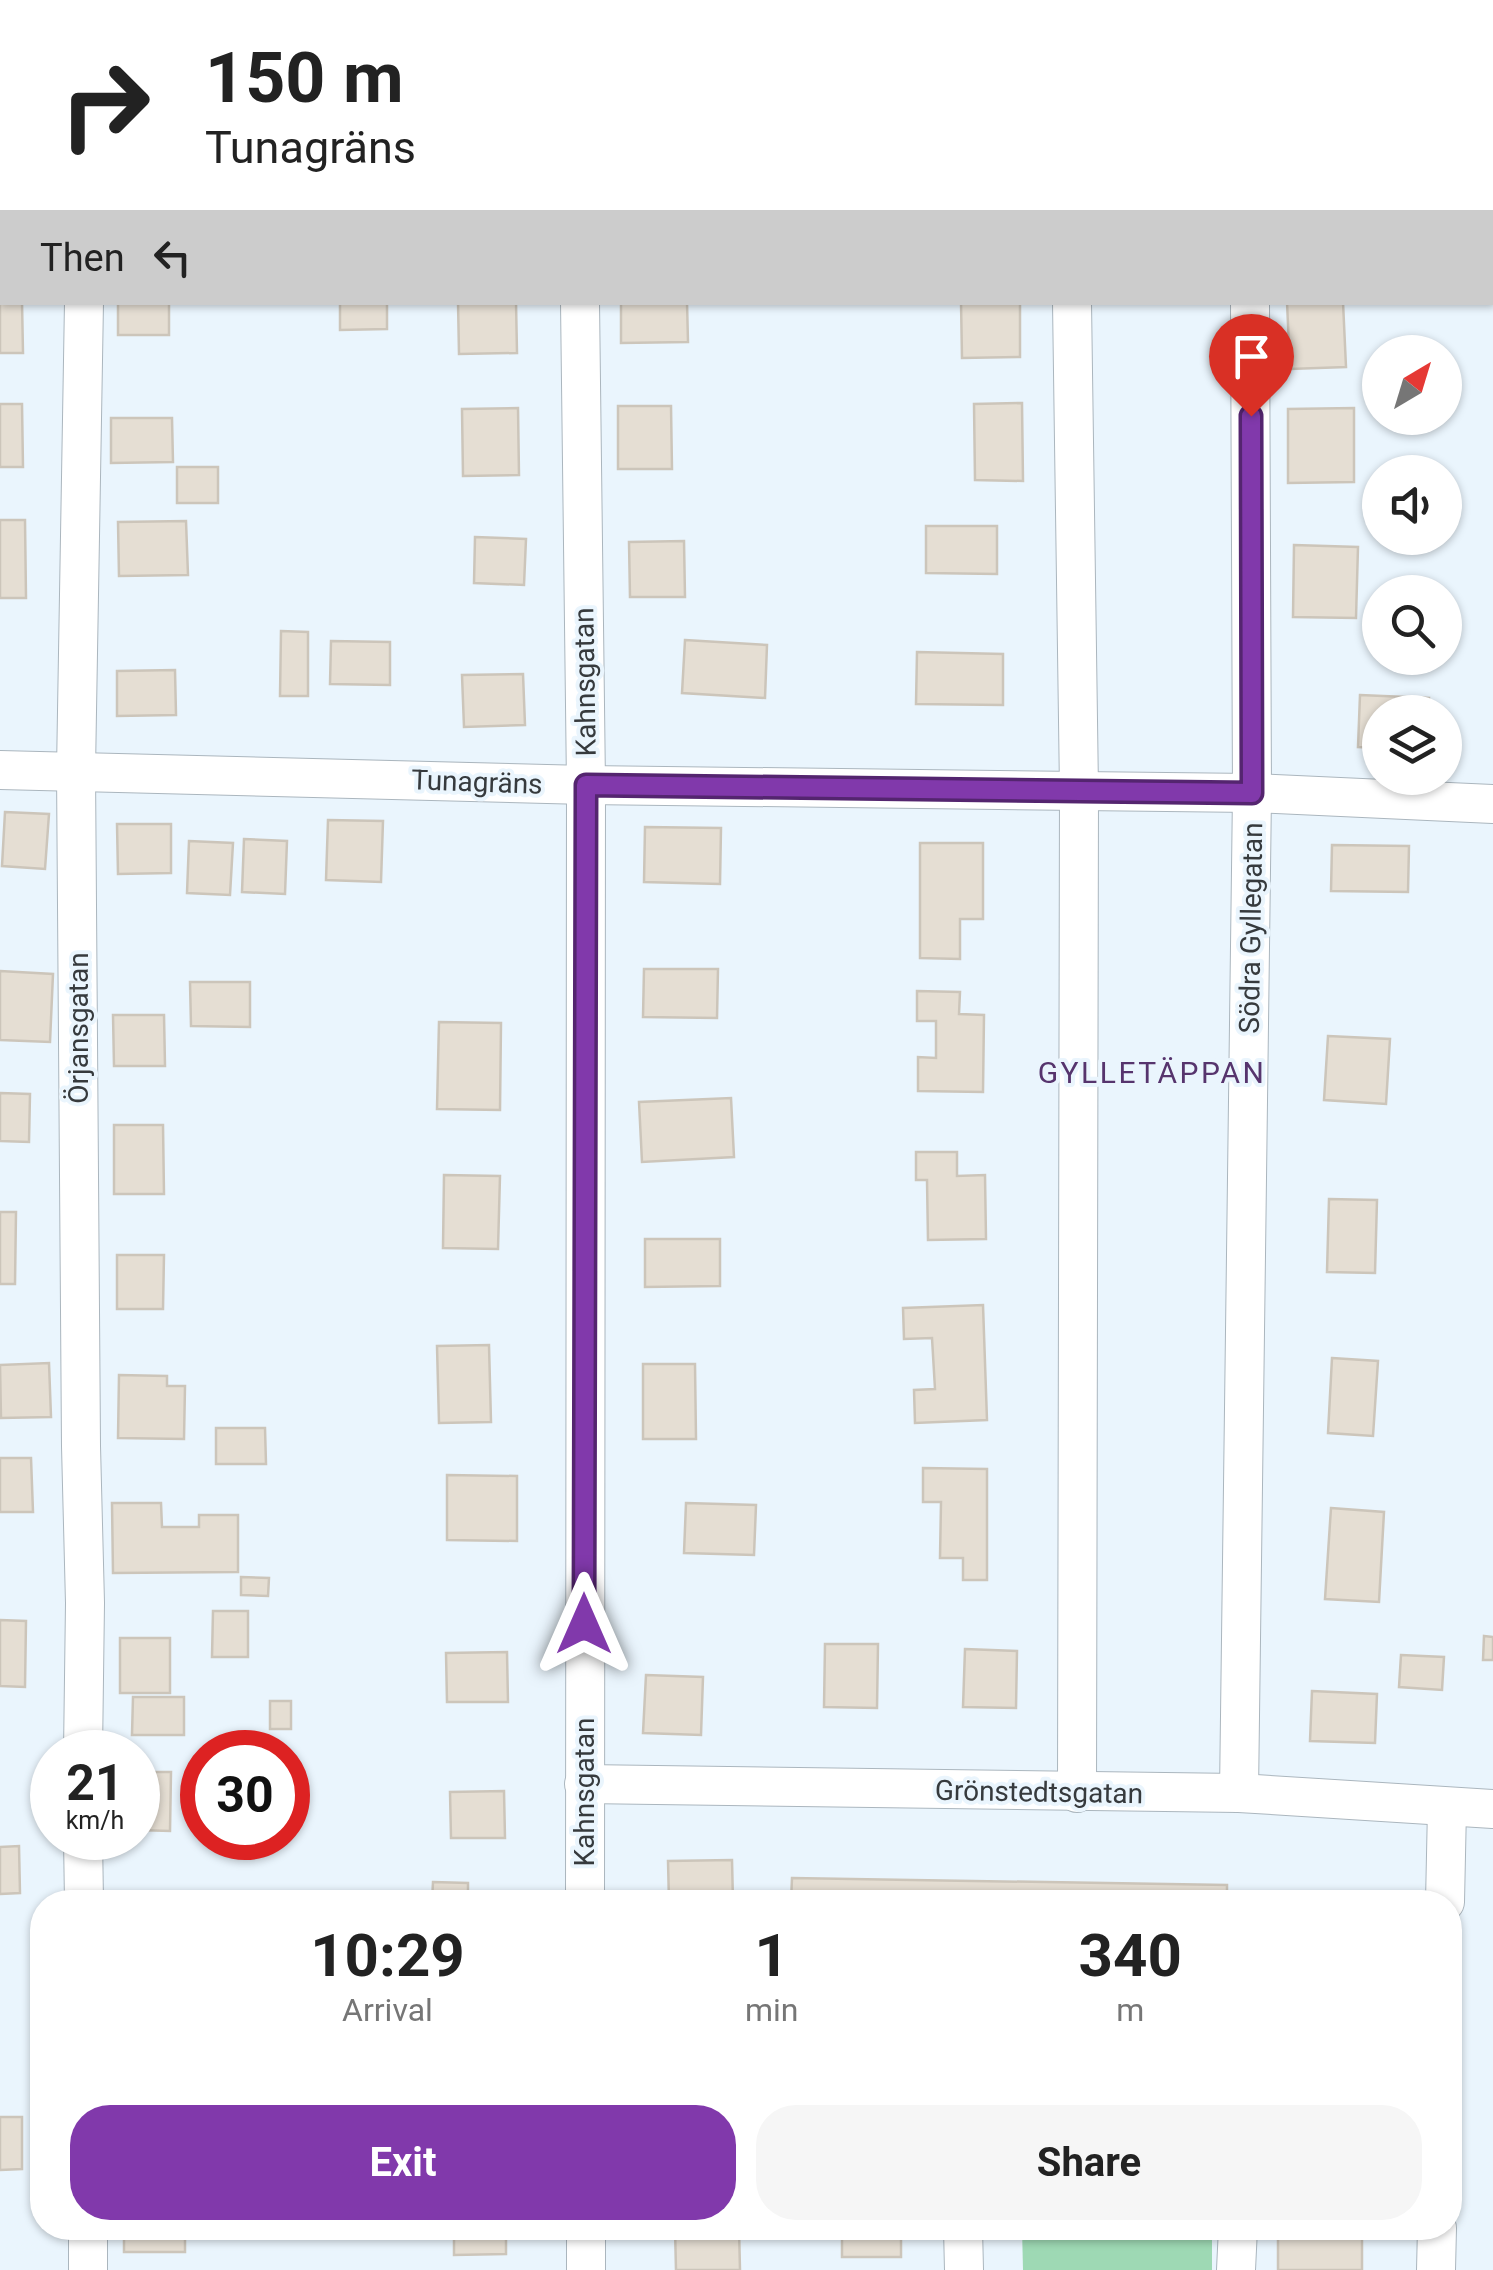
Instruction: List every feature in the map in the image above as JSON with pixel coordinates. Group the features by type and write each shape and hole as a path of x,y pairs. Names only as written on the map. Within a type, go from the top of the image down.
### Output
{"street":[{"name":"Örjansgatan","path":"83,1730 86,1603 76,770 84,305"},
{"name":"Kahnsgatan","path":"580,305 586,785 584,1890"},
{"path":"1072,305 1079,790 1077,1793"},
{"name":"Södra Gyllegatan","path":"1239,1793 1252,793 1250,305"},
{"name":"Tunagräns","path":"0,770 586,785 1252,793 1493,804"},
{"name":"Grönstedtsgatan","path":"584,1784 1239,1793 1493,1808"},
{"path":"1445,1890 1448,1808"},
{"path":"83,1860 84,1890"},
{"path":"88,2240 88,2270"},
{"path":"586,2240 586,2270"},
{"path":"963,2240 964,2270"},
{"path":"1236,2270 1237,2240"},
{"path":"1436,2270 1437,2240"}],"green space":[{"path":"1022,2240 1212,2240 1212,2270 1023,2270"}],"building":[{"path":"0,305 22,305 23,353 0,353"},
{"path":"118,305 169,305 169,335 118,335"},
{"path":"340,305 387,305 387,329 340,330"},
{"path":"458,305 516,305 517,353 459,354"},
{"path":"621,305 687,305 688,342 621,343"},
{"path":"961,305 1020,305 1020,357 962,358"},
{"path":"1287,305 1343,305 1346,367 1290,369"},
{"path":"1022,403 1023,481 975,480 974,404"},
{"path":"0,404 22,404 23,467 0,467"},
{"path":"618,406 671,406 672,469 618,469"},
{"path":"518,408 519,475 463,476 462,409"},
{"path":"1354,408 1354,482 1288,483 1288,409"},
{"path":"111,418 172,418 173,462 111,463"},
{"path":"177,467 218,467 218,503 177,503"},
{"path":"0,520 25,520 26,598 0,598"},
{"path":"186,521 188,575 119,576 118,522"},
{"path":"926,526 997,526 997,574 926,573"},
{"path":"475,537 526,539 524,585 474,583"},
{"path":"684,541 685,597 630,597 629,542"},
{"path":"1294,545 1358,547 1356,618 1293,617"},
{"path":"281,631 308,632 308,696 280,696"},
{"path":"685,640 767,645 765,698 682,693"},
{"path":"331,641 390,642 390,685 330,684"},
{"path":"917,652 1003,654 1003,705 916,704"},
{"path":"175,670 176,715 117,716 117,671"},
{"path":"523,674 525,725 464,727 462,675"},
{"path":"1360,695 1362,695 1362,747 1358,747"},
{"path":"5,812 49,814 45,869 2,866"},
{"path":"328,820 383,821 381,882 326,880"},
{"path":"117,824 171,824 171,873 118,874"},
{"path":"645,827 721,828 720,884 644,882"},
{"path":"244,839 287,841 285,894 242,892"},
{"path":"189,841 233,843 230,895 187,893"},
{"path":"920,843 983,843 983,919 960,919 960,959 920,958"},
{"path":"1332,845 1409,846 1408,892 1331,891"},
{"path":"644,969 718,969 717,1018 643,1017"},
{"path":"0,971 53,974 50,1042 0,1040"},
{"path":"190,982 250,982 250,1027 191,1026"},
{"path":"917,991 960,992 959,1014 984,1015 983,1092 918,1091 918,1057 936,1058 936,1021 917,1021"},
{"path":"113,1015 164,1015 165,1066 114,1066"},
{"path":"439,1022 501,1023 500,1110 437,1109"},
{"path":"1328,1036 1390,1039 1386,1104 1324,1100"},
{"path":"0,1093 30,1094 29,1142 0,1141"},
{"path":"731,1098 734,1157 642,1162 639,1102"},
{"path":"114,1125 163,1125 164,1194 114,1194"},
{"path":"916,1152 957,1152 957,1176 985,1175 986,1239 928,1240 927,1180 916,1180"},
{"path":"444,1175 500,1176 498,1249 443,1248"},
{"path":"1329,1199 1377,1200 1375,1273 1327,1272"},
{"path":"0,1212 16,1212 15,1284 0,1284"},
{"path":"645,1239 720,1239 720,1286 645,1287"},
{"path":"117,1255 164,1255 163,1309 117,1309"},
{"path":"983,1305 987,1420 915,1423 914,1390 935,1389 932,1338 904,1339 903,1308"},
{"path":"489,1345 491,1422 439,1423 437,1346"},
{"path":"1332,1358 1378,1361 1373,1436 1328,1433"},
{"path":"49,1363 51,1417 1,1418 0,1365"},
{"path":"643,1364 695,1364 696,1439 643,1439"},
{"path":"119,1375 167,1376 167,1386 185,1386 184,1439 118,1438"},
{"path":"216,1428 265,1428 266,1464 216,1464"},
{"path":"0,1458 31,1458 33,1512 0,1512"},
{"path":"923,1468 987,1469 987,1580 963,1580 963,1558 940,1558 941,1502 923,1502"},
{"path":"447,1475 517,1476 517,1541 447,1540"},
{"path":"112,1503 161,1503 162,1527 199,1527 199,1515 238,1515 238,1572 113,1573"},
{"path":"686,1503 756,1505 754,1555 684,1553"},
{"path":"1331,1508 1384,1512 1379,1602 1325,1599"},
{"path":"241,1577 269,1578 268,1596 241,1595"},
{"path":"213,1611 248,1611 248,1657 212,1657"},
{"path":"0,1620 26,1621 25,1687 0,1686"},
{"path":"1484,1636 1493,1637 1493,1660 1483,1660"},
{"path":"120,1638 170,1638 170,1693 120,1693"},
{"path":"825,1644 878,1644 877,1708 824,1707"},
{"path":"965,1649 1017,1651 1016,1708 963,1707"},
{"path":"507,1652 508,1702 447,1702 446,1653"},
{"path":"1401,1655 1444,1657 1442,1690 1399,1687"},
{"path":"646,1675 703,1677 701,1735 643,1733"},
{"path":"1312,1691 1377,1694 1375,1743 1310,1741"},
{"path":"133,1697 184,1697 184,1730 180,1730 180,1735 132,1730"},
{"path":"270,1701 291,1701 291,1729 270,1729"},
{"path":"160,1772 171,1772 170,1831 160,1831"},
{"path":"504,1791 505,1838 451,1838 450,1792"},
{"path":"19,1846 20,1893 0,1894 0,1847"},
{"path":"732,1860 733,1890 669,1890 668,1861"},
{"path":"792,1878 1227,1885 1227,1890 792,1890"},
{"path":"433,1882 468,1883 468,1890 433,1890"},
{"path":"0,2117 22,2117 22,2169 0,2170"},
{"path":"124,2240 185,2240 185,2252 124,2252"},
{"path":"454,2240 506,2240 506,2254 454,2255"},
{"path":"675,2240 739,2240 740,2270 676,2270"},
{"path":"842,2240 901,2240 901,2257 842,2257"},
{"path":"1278,2240 1362,2240 1362,2270 1278,2270"}],"district":[{"name":"GYLLETÄPPAN","path":"1152,1072"}],"route":[{"path":"584,1624 586,785 1252,793 1251,416"}]}
